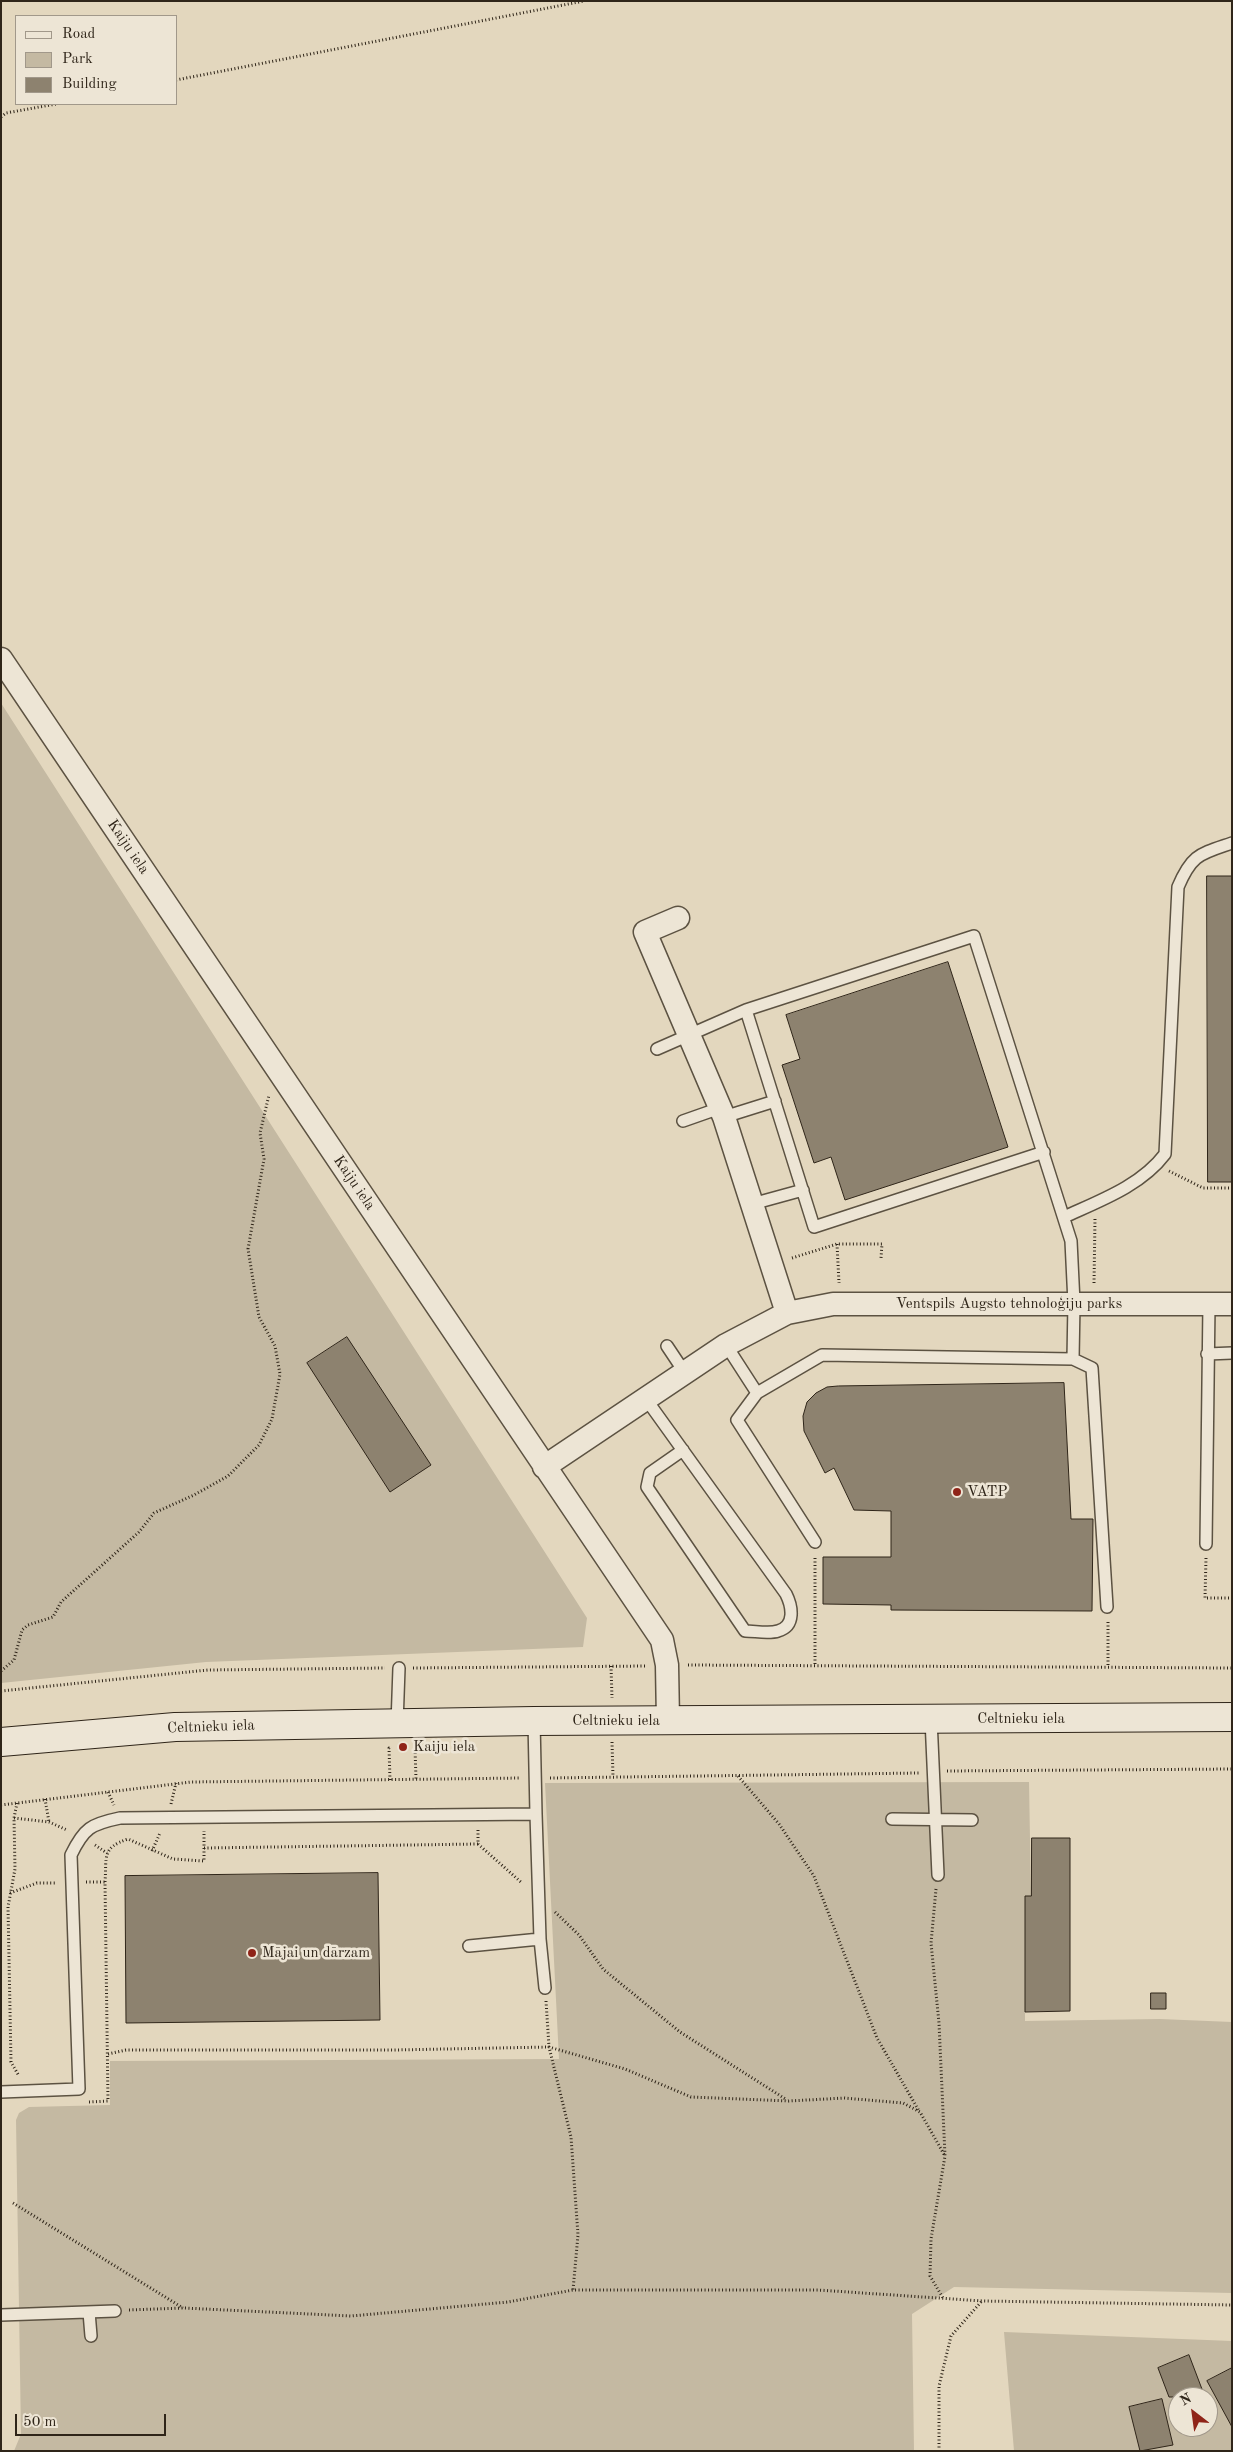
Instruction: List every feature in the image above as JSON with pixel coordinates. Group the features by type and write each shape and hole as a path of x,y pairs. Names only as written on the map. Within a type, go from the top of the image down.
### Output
{"street":[{"name":"Kaiju iela","path":"1,659 662,1640 667,1665 668,1721"},
{"path":"678,918 645,932 722,1113 787,1313"},
{"name":"Ventspils Augsto tehnoloģiju parks","path":"544,1467 726,1345 787,1313 834,1304 1232,1304"},
{"name":"Celtnieku iela","path":"1,1742 175,1727 400,1740 534,1721 1232,1717"}],"lane":[{"path":"1064,1217 1134,1182 1157,1165 1165,1154 1178,887 1186,869 1198,855 1232,843"},
{"path":"657,1049 746,1010 974,936 1071,1241 1074,1303 1073,1359"},
{"path":"746,1010 814,1227 1044,1152"},
{"path":"683,1121 775,1101"},
{"path":"752,1204 802,1190"},
{"path":"1206,1544 1209,1304"},
{"path":"726,1345 757,1393"},
{"path":"667,1346 685,1373"},
{"path":"1207,1354 1232,1353"},
{"path":"815,1542 736,1420 757,1393 822,1355 1073,1359 1092,1368 1107,1607"},
{"path":"646,1399 683,1450 786,1594 793,1607 791,1616 786,1627 777,1632 746,1631 647,1487 650,1474 683,1450"},
{"path":"399,1668 400,1740"},
{"path":"931,1719 938,1875"},
{"path":"534,1721 540,1939 545,1988"},
{"path":"1,2092 79,2089 71,1856 80,1836 96,1822 120,1818 536,1814"},
{"path":"892,1819 972,1820"},
{"path":"469,1946 540,1939"},
{"path":"1,2315 115,2311"},
{"path":"89,2312 91,2336"}],"path":[{"path":"178,80 584,1"},
{"path":"1,117 6,113 50,105"},
{"path":"1,1671 14,1660 22,1630 36,1622 53,1617 61,1602 86,1582 139,1532 154,1513 194,1495 228,1476 259,1445 272,1419 280,1374 275,1346 259,1317 248,1249 264,1159 260,1133 270,1092"},
{"path":"1157,1165 1203,1188 1232,1188"},
{"path":"1090,1205 1095,1217 1094,1286"},
{"path":"837,1244 839,1289"},
{"path":"789,1259 837,1244 882,1244 882,1258"},
{"path":"815,1542 815,1664"},
{"path":"1206,1544 1205,1598 1232,1598"},
{"path":"1107,1607 1108,1667"},
{"path":"1,1691 208,1670 815,1664 1232,1668"},
{"path":"611,1666 612,1700"},
{"path":"612,1734 613,1777"},
{"path":"390,1780 389,1748 400,1740 415,1748 416,1779"},
{"path":"1,1805 191,1782 897,1775 934,1772 1232,1769"},
{"path":"738,1776 779,1824 814,1876 877,2038 945,2156"},
{"path":"45,1799 50,1822"},
{"path":"17,1803 14,1818 15,1869 8,1907 11,2062 14,2072 22,2080 23,2092"},
{"path":"478,1815 478,1844"},
{"path":"81,2102 108,2102 107,1853 112,1845 128,1839 174,1859 204,1861 204,1817"},
{"path":"14,1818 50,1822 80,1836 107,1853"},
{"path":"204,1848 478,1844 579,1935 603,1969 680,2032 788,2101"},
{"path":"938,1875 930,1943 939,2023 945,2156 931,2239 930,2276 943,2298"},
{"path":"545,1988 549,2047 570,2137 578,2236 573,2290"},
{"path":"108,2054 126,2050 394,2050 549,2047 625,2069 691,2097 788,2101 844,2098 903,2103 920,2112"},
{"path":"14,2203 184,2308"},
{"path":"115,2311 184,2308 351,2316 508,2302 573,2290 818,2290 983,2300 1232,2305"},
{"path":"939,2451 939,2386 951,2336 983,2300"}],"green space":[{"path":"1,703 587,1618 583,1647 206,1662 1,1683"},
{"path":"1029,1782 1031,1896 1025,1896 1025,2021 1160,2019 1232,2022 1232,2293 954,2287 912,2314 914,2451 14,2451 21,2434 16,2120 19,2113 29,2107 110,2105 110,2061 559,2059 545,1783"},
{"path":"1004,2332 1232,2341 1232,2451 1014,2451"}],"building":[{"path":"1207,876 1232,876 1232,1182 1208,1182"},
{"path":"948,962 1008,1147 845,1200 831,1157 814,1163 782,1065 800,1059 786,1015"},
{"path":"347,1337 431,1465 390,1492 307,1363"},
{"name":"VATP","path":"1064,1383 1071,1519 1093,1519 1092,1611 891,1610 891,1605 823,1604 823,1557 891,1557 891,1511 854,1510 834,1468 825,1473 804,1431 803,1416 807,1402 816,1393 827,1387 838,1386"},
{"path":"1032,1838 1070,1838 1070,2011 1025,2012 1025,1896 1031,1896"},
{"name":"Mājai un dārzam","path":"378,1873 380,2020 126,2023 125,1876"},
{"path":"1151,1993 1166,1993 1166,2009 1151,2009"},
{"path":"1189,2355 1201,2387 1168,2387 1168,2394 1158,2368"},
{"path":"1232,2368 1232,2427 1218,2401 1218,2387 1210,2387 1207,2381"},
{"path":"1162,2399 1168,2424 1168,2437 1171,2437 1173,2445 1140,2451 1129,2407"}],"place":[{"name":"VATP","path":"957,1492"},
{"name":"Kaiju iela","path":"403,1747"},
{"name":"Mājai un dārzam","path":"252,1953"}]}
